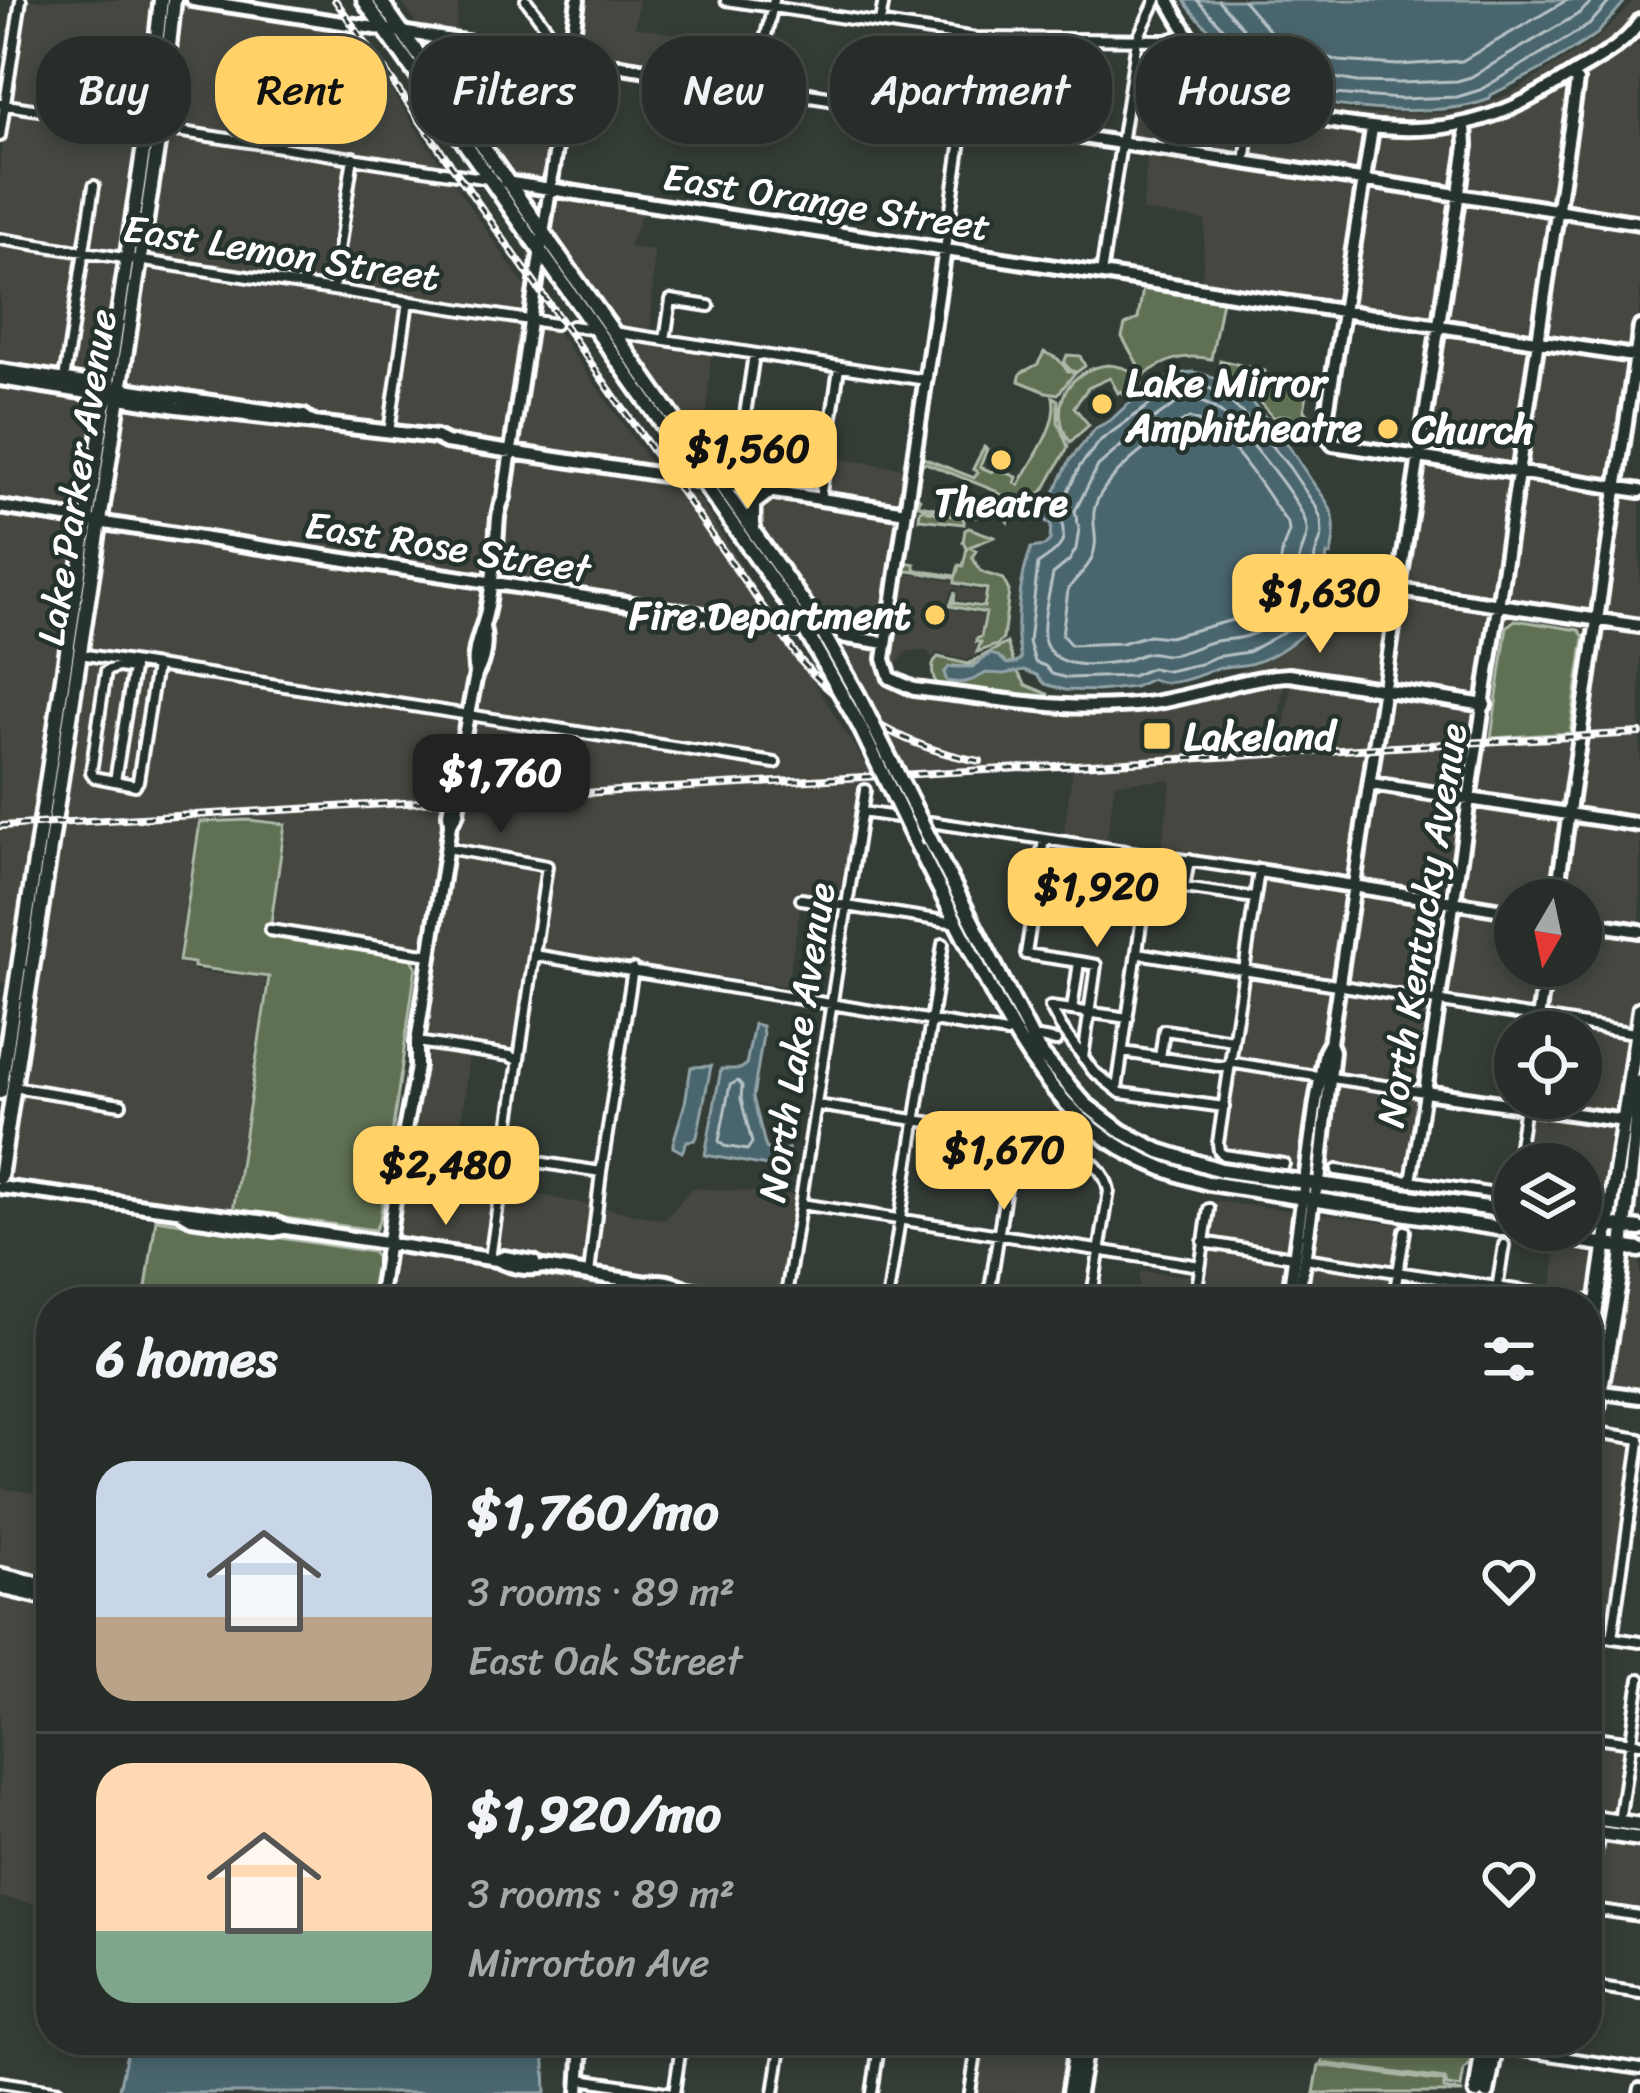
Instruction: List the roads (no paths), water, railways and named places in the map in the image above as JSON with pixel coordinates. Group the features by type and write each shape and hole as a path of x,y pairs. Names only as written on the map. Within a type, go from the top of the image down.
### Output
{"main road":[{"name":"Lake Parker Avenue","path":"158,36 160,0"},
{"name":"Lake Parker Avenue","path":"168,36 174,0"},
{"path":"364,0 796,616 859,725 1013,1035 1037,1072 1068,1106 1122,1149 1156,1167 1208,1183 1640,1250"},
{"path":"380,0 815,619 1026,1030 1053,1070 1085,1104 1121,1131 1180,1159 1221,1170 1494,1209"},
{"name":"Lake Parker Avenue","path":"22,989 150,144"},
{"path":"755,532 753,504 776,492"},
{"name":"Lake Parker Avenue","path":"0,1177 4,1087 73,701 75,599 93,522"},
{"path":"1602,1356 1624,1247 1640,1010"},
{"path":"1600,1287 1608,1225 1640,1078 1636,1033"},
{"path":"1602,1224 1640,1229"},
{"path":"0,1575 36,1583"},
{"path":"0,1587 36,1595"},
{"path":"1602,1819 1640,1825"},
{"path":"1602,1833 1640,1839"},
{"path":"1069,2093 1075,2055"},
{"path":"1078,2093 1085,2055"},
{"path":"1476,2093 1488,2055"},
{"path":"1487,2093 1491,2055"}],"street":[{"path":"0,136 5,78 21,0"},
{"path":"193,0 424,36"},
{"path":"526,0 552,36"},
{"path":"572,36 578,0"},
{"path":"726,0 774,3 963,36"},
{"path":"880,23 884,0"},
{"path":"1139,36 1156,0"},
{"path":"1168,0 1187,34 1180,36"},
{"path":"766,36 774,3"},
{"path":"1333,122 1372,129 1430,130 1465,124 1516,106 1571,76 1640,24"},
{"path":"1622,41 1640,41"},
{"path":"1101,274 1136,46"},
{"name":"North Kentucky Avenue","path":"1412,1182 1576,81 1571,76"},
{"name":"East Orange Street","path":"2,104 36,109"},
{"path":"1291,1287 1312,1181 1325,1052 1371,784 1459,194 1465,124"},
{"path":"1372,129 1326,438 1333,444 1640,491"},
{"name":"East Orange Street","path":"191,133 1638,357"},
{"path":"1112,142 1640,223"},
{"path":"381,1287 410,1067 451,825 449,813 470,715 473,665 504,497 556,144"},
{"path":"960,144 886,643 885,668 890,678 914,689 1056,706 1145,704 1289,675 1485,705"},
{"path":"1245,162 1248,144"},
{"path":"334,290 353,158"},
{"path":"64,380 94,186"},
{"name":"East Lemon Street","path":"0,239 555,324"},
{"path":"664,340 671,300 709,306"},
{"path":"389,433 408,301"},
{"path":"572,326 926,380"},
{"path":"1559,879 1640,327"},
{"path":"737,469 754,354"},
{"path":"820,499 839,368"},
{"path":"0,370 113,392"},
{"path":"0,380 113,392 906,512"},
{"name":"East Rose Street","path":"0,507 886,643"},
{"path":"1399,590 1640,626"},
{"path":"74,653 775,763"},
{"path":"133,665 106,671 91,772 94,777 135,784 156,666"},
{"path":"115,782 133,665"},
{"path":"1371,784 1640,826"},
{"name":"North Lake Avenue","path":"787,1287 865,790"},
{"path":"862,812 896,817"},
{"path":"930,822 1494,909"},
{"path":"1044,839 1026,954 1096,965 1083,1059"},
{"path":"447,848 548,866 493,1259"},
{"path":"1117,1091 1151,855"},
{"path":"1189,860 1184,887 1255,898"},
{"path":"1258,871 1219,1151 1284,1164"},
{"path":"801,899 950,922"},
{"path":"1602,925 1640,931"},
{"path":"270,930 430,955"},
{"path":"889,1287 944,944"},
{"path":"1137,953 1494,1015"},
{"path":"534,955 1006,1033"},
{"path":"1072,1010 1079,962"},
{"path":"590,1274 633,969"},
{"path":"0,986 22,989"},
{"path":"1127,1018 1050,1007 1083,1059 1117,1091 1224,1107"},
{"path":"1160,1058 1164,1030 1234,1040"},
{"path":"1602,1030 1636,1033"},
{"path":"1039,1038 1056,1041"},
{"path":"417,1042 520,1060"},
{"path":"1123,1052 1494,1099"},
{"path":"4,1087 121,1104"},
{"path":"817,1105 1063,1144 1090,1160 1107,1179 1108,1191 1093,1287"},
{"path":"1602,1116 1633,1122"},
{"path":"991,1287 1014,1136"},
{"path":"403,1141 601,1172"},
{"path":"1337,1170 1494,1194"},
{"path":"0,1187 493,1259 505,1265 655,1280 669,1287"},
{"path":"801,1204 1200,1266"},
{"path":"1197,1287 1208,1209"},
{"path":"1396,1287 1405,1231"},
{"path":"1203,1242 1497,1287 1503,1251"},
{"path":"1298,1257 1298,1287"},
{"path":"1602,1392 1640,1397"},
{"path":"1603,1433 1640,1441 1612,1638"},
{"path":"1602,1636 1640,1642"},
{"path":"1619,1822 1635,1743 1640,1679"},
{"path":"1602,1738 1635,1743"},
{"path":"1602,1909 1640,1916"},
{"path":"1602,1987 1640,1993"},
{"path":"579,2093 581,2055"},
{"path":"580,2079 673,2093 679,2055"},
{"path":"774,2093 780,2055"},
{"path":"872,2093 878,2055"},
{"path":"970,2093 976,2055"},
{"path":"1554,2055 1640,2069"},
{"path":"0,2082 59,2091"}],"water":[{"path":"1184,0 1626,0 1597,34 1490,99 1407,110 1333,105 1333,36 1215,36"},
{"path":"1193,372 1229,386 1261,412 1329,506 1333,541 1320,601 1324,603 1313,623 1285,648 1263,659 1175,682 1152,679 1134,687 1065,690 1024,670 947,681 944,673 949,667 973,667 990,654 1007,664 1021,659 1018,617 1024,572 1031,548 1050,540 1051,526 1042,517 1070,460 1096,428 1127,405 1176,374"},
{"path":"754,1024 762,1026 763,1035 753,1097 764,1141 772,1152 788,1149 785,1164 778,1168 705,1155 721,1069 746,1065"},
{"path":"711,1066 697,1137 687,1141 682,1152 673,1143 691,1067"},
{"path":"127,2055 545,2055 546,2093 118,2093"}],"railway":[{"path":"335,0 800,660 838,697 881,726 929,748 980,761"},
{"path":"0,826 1640,733"}],"place":[{"name":"Lake Mirror Amphitheatre","path":"1102,404"},
{"name":"Church","path":"1388,429"},
{"name":"Theatre","path":"1001,460"},
{"name":"Fire Department","path":"935,615"},
{"name":"Lakeland","path":"1157,736"}]}
